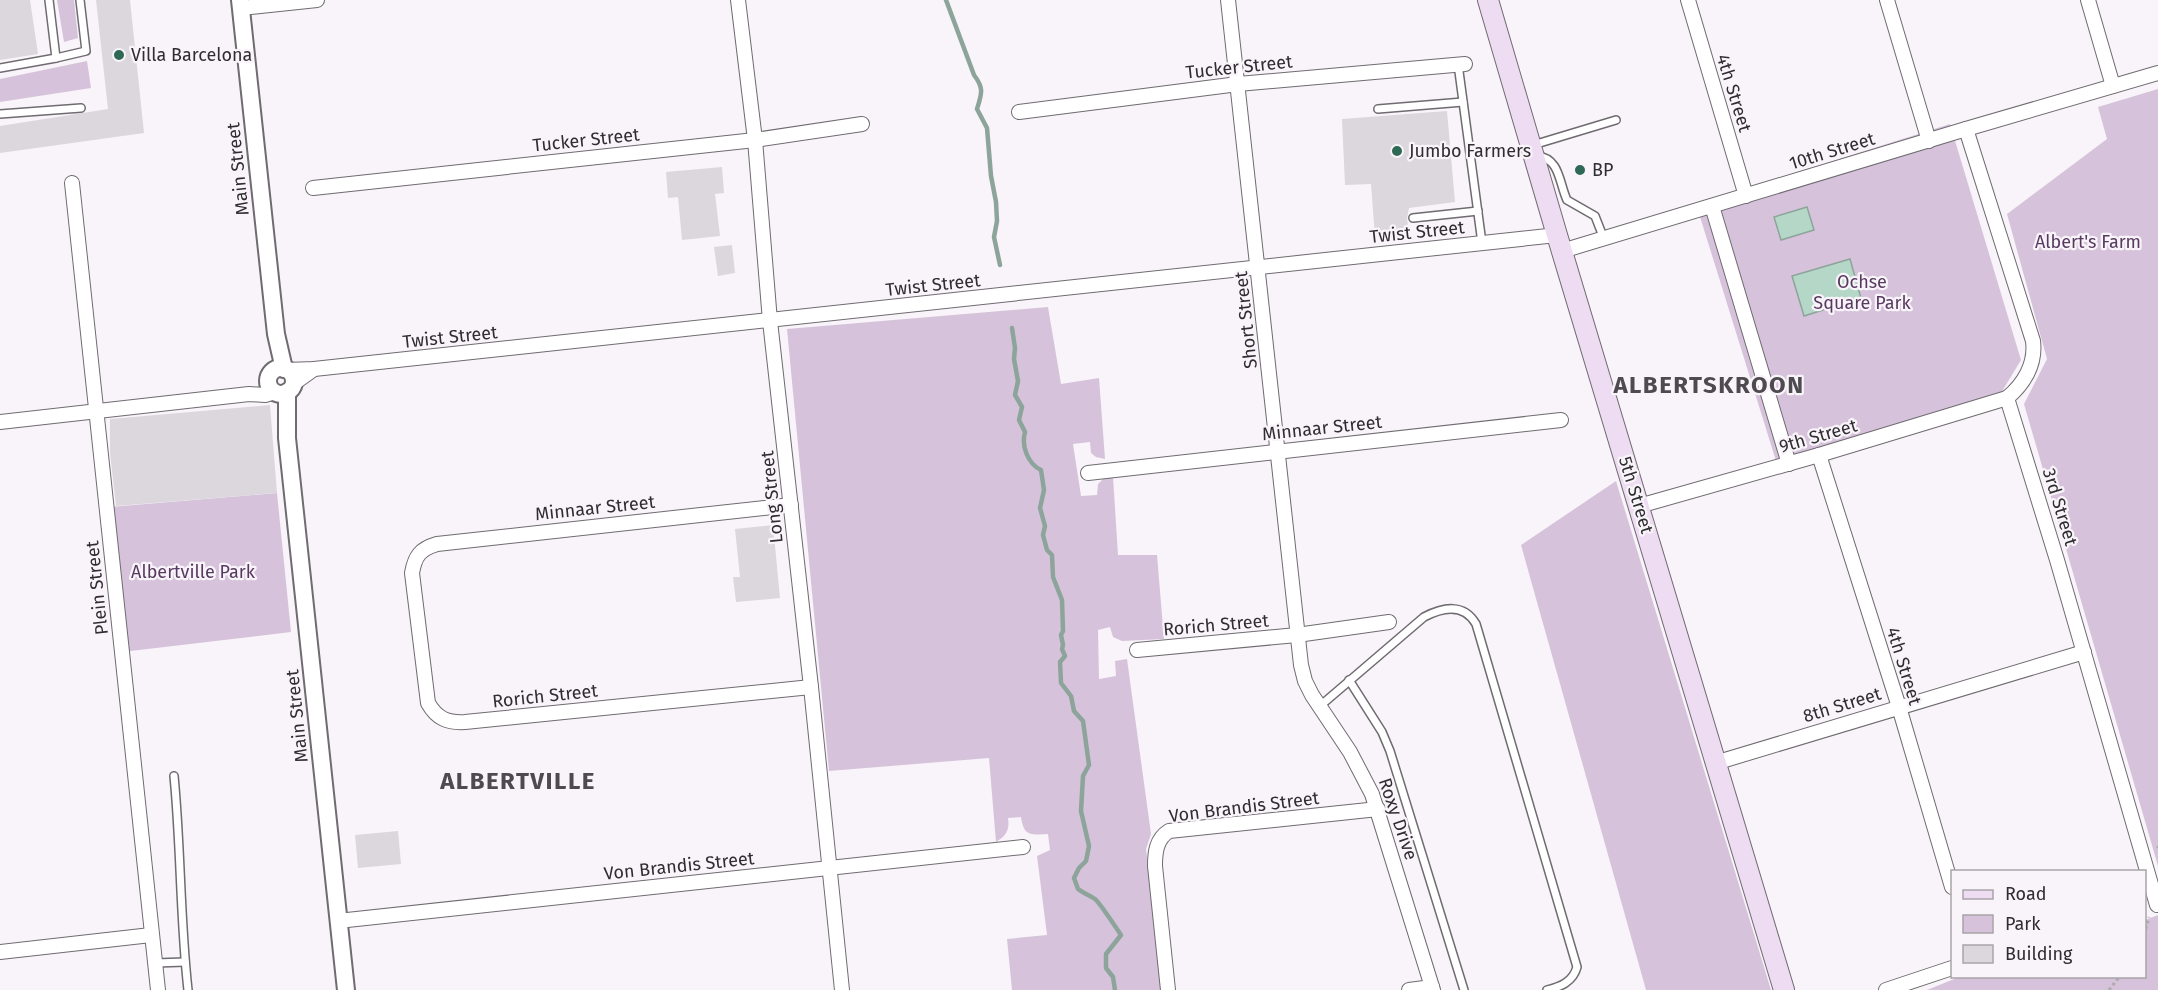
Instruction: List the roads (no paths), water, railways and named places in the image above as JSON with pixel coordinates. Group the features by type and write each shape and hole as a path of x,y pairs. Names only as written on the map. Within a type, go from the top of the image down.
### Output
{"main road":[{"name":"5th Street","path":"1488,0 1559,244 1784,990"}],"street":[{"path":"241,4 317,0"},
{"name":"Long Street","path":"738,0 755,140 770,321 831,868 842,990"},
{"name":"Short Street","path":"1228,0 1298,635"},
{"name":"4th Street","path":"1688,0 1746,196"},
{"path":"1887,0 1929,141"},
{"path":"2088,0 2114,86"},
{"name":"Main Street","path":"241,4 346,990"},
{"name":"Tucker Street","path":"1018,112 1238,84 1461,64"},
{"name":"10th Street","path":"1559,244 1604,239 2158,73"},
{"name":"Tucker Street","path":"313,188 755,140 862,124"},
{"path":"1965,129 2033,341 2032,364 2017,390 2007,398"},
{"name":"Plein Street","path":"72,183 158,990"},
{"path":"1712,206 1789,464"},
{"name":"Twist Street","path":"0,422 249,394 265,395 281,382 314,369 1482,243 1559,244"},
{"name":"9th Street","path":"1639,506 1820,455 2007,398"},
{"name":"3rd Street","path":"2007,398 2084,652 2143,870"},
{"name":"Minnaar Street","path":"1088,473 1561,420"},
{"name":"4th Street","path":"1820,455 1951,880"},
{"name":"Minnaar Street","path":"414,565 417,556 424,548 437,544 791,505"},
{"name":"Rorich Street","path":"414,565 412,573 428,703 433,711 444,720 465,722 811,687"},
{"name":"Rorich Street","path":"1137,650 1298,635 1389,622"},
{"name":"Roxy Drive","path":"1298,635 1305,681 1365,777 1378,809 1432,989"},
{"name":"8th Street","path":"1715,763 2084,652"},
{"name":"Von Brandis Street","path":"1168,990 1155,866 1155,854 1164,834 1169,831 1378,809"},
{"name":"Von Brandis Street","path":"338,921 1023,847"},
{"name":"3rd Street","path":"2146,880 2153,906"},
{"path":"0,952 151,935"},
{"path":"1886,990 1951,969"},
{"path":"1409,990 1432,989"}],"lane":[{"path":"49,0 56,58"},
{"path":"0,68 86,51 80,0"},
{"path":"1461,64 1463,102 1482,243"},
{"path":"1378,109 1463,102"},
{"path":"0,114 81,108"},
{"path":"1532,150 1616,120"},
{"path":"1532,150 1553,164 1567,200 1595,216 1604,239"},
{"path":"1413,218 1478,211"},
{"path":"1320,706 1424,617 1435,611 1456,608 1472,616 1577,967 1566,983 1547,990"},
{"path":"1349,680 1382,732 1390,751 1464,990"},
{"path":"174,776 188,990"},
{"path":"155,963 185,962"}],"waterway":[{"path":"946,0 974,75 981,87 977,109 987,128 991,176 996,202 997,221 994,237 1000,265"},
{"path":"1012,328 1018,381 1015,395 1022,407 1019,420 1025,432 1024,443 1029,459 1041,470 1044,490 1040,508 1045,526 1043,535 1047,550 1052,555 1053,577 1062,600 1063,631 1061,635 1065,656 1060,662 1061,683 1071,696 1074,711 1083,721 1089,765 1083,776 1081,811 1089,846 1086,861 1074,878 1078,889 1097,901 1121,935 1106,954 1106,968 1113,977 1115,990"}],"place":[{"name":"Villa Barcelona","path":"119,55"},
{"name":"Jumbo Farmers","path":"1397,151"},
{"name":"BP","path":"1580,170"}],"district":[{"name":"ALBERTSKROON","path":"1709,385"},
{"name":"ALBERTVILLE","path":"518,781"}],"park label":[{"name":"Albert's Farm","path":"2088,242"},
{"name":"Ochse Square Park","path":"1862,292"},
{"name":"Albertville Park","path":"193,572"}]}
